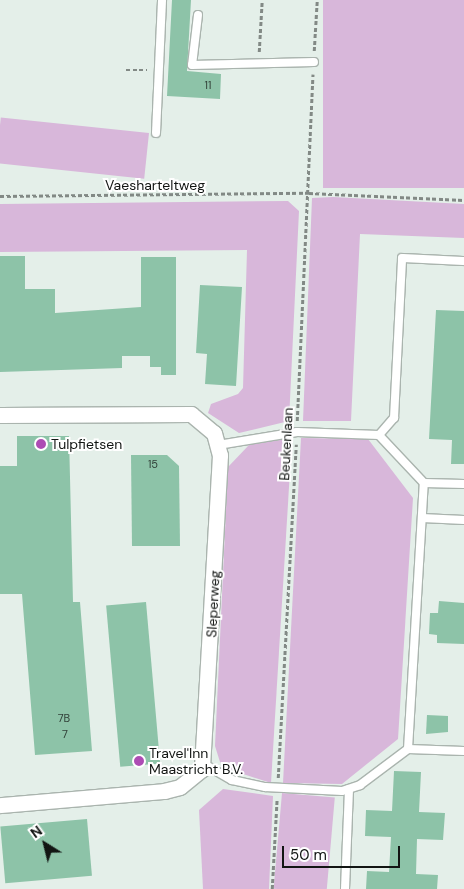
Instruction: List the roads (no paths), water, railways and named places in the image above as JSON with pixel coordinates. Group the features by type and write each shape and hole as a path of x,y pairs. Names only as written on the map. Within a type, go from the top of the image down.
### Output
{"street":[{"path":"0,415 191,414 206,423 218,445"},
{"name":"Sleperweg","path":"204,764 218,445"},
{"path":"0,806 164,791 193,779 204,764"}],"lane":[{"path":"156,133 162,0"},
{"path":"198,15 192,65 314,62"},
{"path":"379,435 394,418 402,258 464,261"},
{"path":"218,445 297,432 379,435 424,483 464,484"},
{"path":"408,749 424,483"},
{"path":"422,518 464,520"},
{"path":"204,764 232,780 278,789 345,790 408,749 464,751"},
{"path":"345,790 345,889"}],"place":[{"name":"Tulpfietsen","path":"41,444"},
{"name":"Travel'Inn Maastricht B.V.","path":"139,761"}]}
